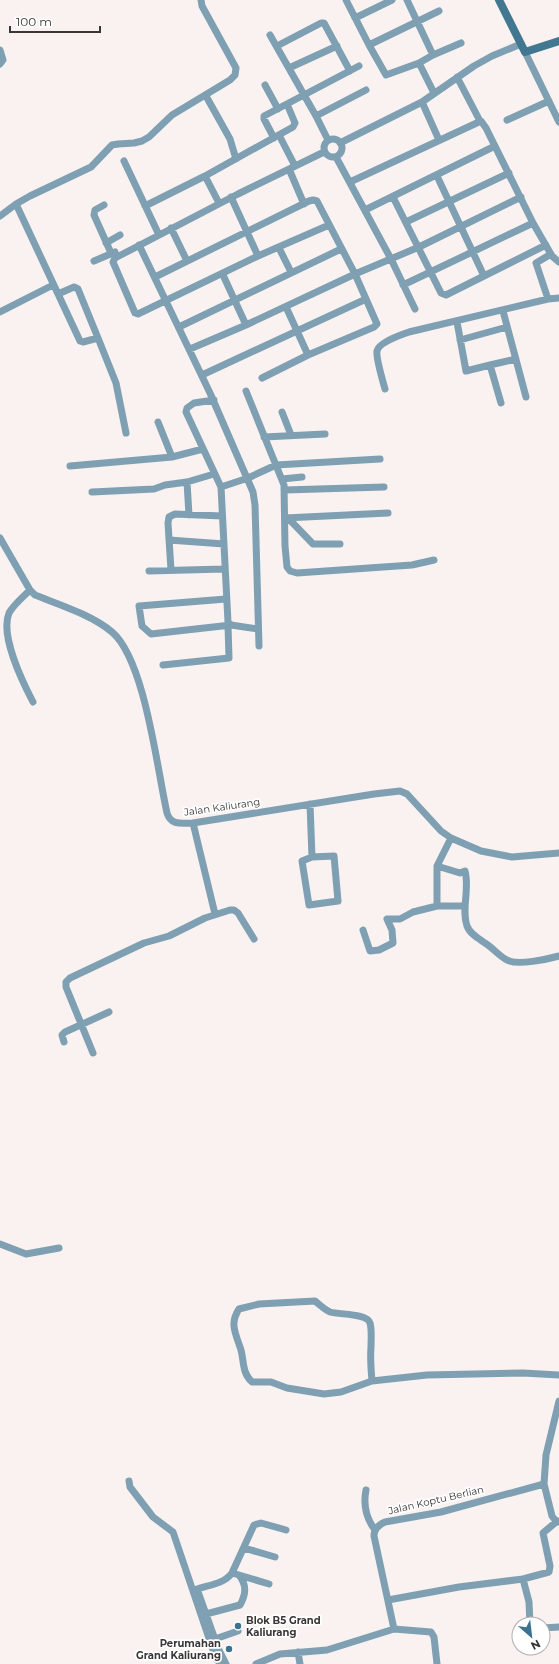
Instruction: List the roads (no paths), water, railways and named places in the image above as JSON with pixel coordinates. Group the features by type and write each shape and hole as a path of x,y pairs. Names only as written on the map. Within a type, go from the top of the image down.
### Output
{"main road":[{"path":"499,0 525,52 559,41"}],"street":[{"path":"0,216 16,204 91,167 112,145 142,141 149,137 172,115 206,96 235,75 236,70 202,6 201,0"},
{"path":"346,0 386,75 419,63 433,55 461,43"},
{"path":"355,18 392,0"},
{"path":"407,0 433,55"},
{"path":"369,45 439,11"},
{"path":"276,46 323,23 327,26 350,71"},
{"path":"270,35 328,140"},
{"path":"340,143 422,102 457,77 492,56 521,44"},
{"path":"289,68 337,46"},
{"path":"0,50 3,60 0,64"},
{"path":"525,52 559,122"},
{"path":"419,63 434,93"},
{"path":"304,204 292,167 277,137 263,118 359,66"},
{"path":"457,77 495,146 533,223 551,254 559,262"},
{"path":"265,85 278,109"},
{"path":"316,116 366,90"},
{"path":"206,96 230,139 236,159"},
{"path":"507,120 549,101"},
{"path":"422,102 439,140"},
{"path":"145,206 205,176 277,137 296,124 287,104"},
{"path":"350,182 480,121"},
{"path":"335,139 340,143 342,149 336,157 329,157 324,152 323,147 328,140 335,139"},
{"path":"365,210 437,176 495,146"},
{"path":"324,152 231,197 113,259 113,263 136,314 167,302 258,256 329,225"},
{"path":"336,157 391,259 415,309"},
{"path":"124,161 159,235"},
{"path":"406,222 509,173"},
{"path":"205,176 219,204"},
{"path":"437,176 484,276"},
{"path":"231,197 258,256"},
{"path":"393,197 430,272 441,293 444,295 546,245"},
{"path":"190,349 286,307 355,274 419,247 521,197"},
{"path":"155,277 304,204 313,200 317,201 355,274 377,322 376,326 308,355 262,378"},
{"path":"16,204 80,341 83,342 98,338"},
{"path":"104,205 95,210 94,213 111,253"},
{"path":"403,285 533,223"},
{"path":"172,228 187,261"},
{"path":"106,243 120,235"},
{"path":"139,246 214,400 253,492 255,505 259,646"},
{"path":"279,248 292,272"},
{"path":"179,327 234,299 341,249"},
{"path":"94,261 116,252 119,256"},
{"path":"548,299 536,263 551,254"},
{"path":"223,275 246,325"},
{"path":"0,312 53,285"},
{"path":"58,294 76,287 116,383 126,433"},
{"path":"385,389 377,353 379,347 391,339 409,332 457,322 548,299 559,298"},
{"path":"202,375 366,299"},
{"path":"286,307 308,355"},
{"path":"503,311 526,397"},
{"path":"457,322 466,371 516,358"},
{"path":"460,340 507,328"},
{"path":"490,365 501,403"},
{"path":"246,390 282,478 285,490 286,559 288,569 293,573 412,565 434,560"},
{"path":"163,665 229,658 229,625 224,569 221,488 186,410 194,403 214,400"},
{"path":"282,412 291,436"},
{"path":"158,422 172,457"},
{"path":"264,437 325,434"},
{"path":"70,466 172,457 203,449"},
{"path":"221,488 276,465 380,460"},
{"path":"92,492 154,489 165,485 187,482 214,474"},
{"path":"282,478 302,477"},
{"path":"187,482 189,515"},
{"path":"285,490 384,488"},
{"path":"286,518 388,513"},
{"path":"170,570 169,517 175,514 222,516"},
{"path":"286,518 313,544 340,544"},
{"path":"0,538 30,590 9,613 5,626 12,659 33,702"},
{"path":"169,540 224,544"},
{"path":"149,571 224,569"},
{"name":"Jalan Kaliurang","path":"30,590 36,595 93,619 111,630 124,644 133,665 144,702 168,816 176,823 193,823 374,794 402,792 412,799 437,827 451,838 481,851 496,856 512,857 559,853"},
{"path":"226,599 139,606 142,626 151,634 229,625 258,629"},
{"path":"310,804 312,857"},
{"path":"193,823 215,914"},
{"path":"437,906 437,866 451,838"},
{"path":"334,856 338,902 309,906 302,861 312,857 334,856"},
{"path":"437,866 460,873 465,871 466,921 470,930 508,961 523,962 559,956"},
{"path":"363,930 370,952 379,950 393,943 392,930 387,919 400,919 413,912 437,906 465,906"},
{"path":"93,1053 66,987 65,984 68,979 144,943 169,936 215,914 232,909 236,911 254,939"},
{"path":"64,1042 63,1033 108,1012"},
{"path":"0,1244 26,1254 59,1248"},
{"path":"372,1381 370,1364 371,1328 370,1321 367,1318 360,1315 343,1315 329,1312 315,1301 259,1304 239,1309 235,1315 235,1335 241,1349 244,1367 248,1378 252,1382 271,1382 287,1388 324,1394 341,1392 372,1381 427,1375 523,1373 559,1375"},
{"path":"388,1600 459,1587 523,1580 549,1572 550,1566 543,1533 558,1522 550,1512 544,1484 546,1455 559,1401"},
{"path":"129,1481 130,1487 154,1517 173,1532 216,1658 222,1664"},
{"name":"Jalan Koptu Berlian","path":"375,1530 379,1525 385,1522 441,1512 544,1484"},
{"path":"366,1490 365,1497 368,1520 375,1530 374,1536 394,1629"},
{"path":"226,1664 218,1648 197,1589 224,1581 236,1574 252,1528 257,1524 261,1523 286,1530"},
{"path":"244,1548 275,1557"},
{"path":"236,1574 269,1584"},
{"path":"206,1614 240,1605 245,1594 244,1584 236,1574"},
{"path":"523,1580 529,1602 530,1616"},
{"path":"256,1664 280,1654 327,1650 394,1629 431,1632 434,1637 437,1664"},
{"path":"215,1639 238,1631"},
{"path":"298,1652 300,1664"}],"place":[{"name":"Blok B5 Grand Kaliurang","path":"238,1626"},
{"name":"Perumahan Grand Kaliurang","path":"229,1649"}]}
